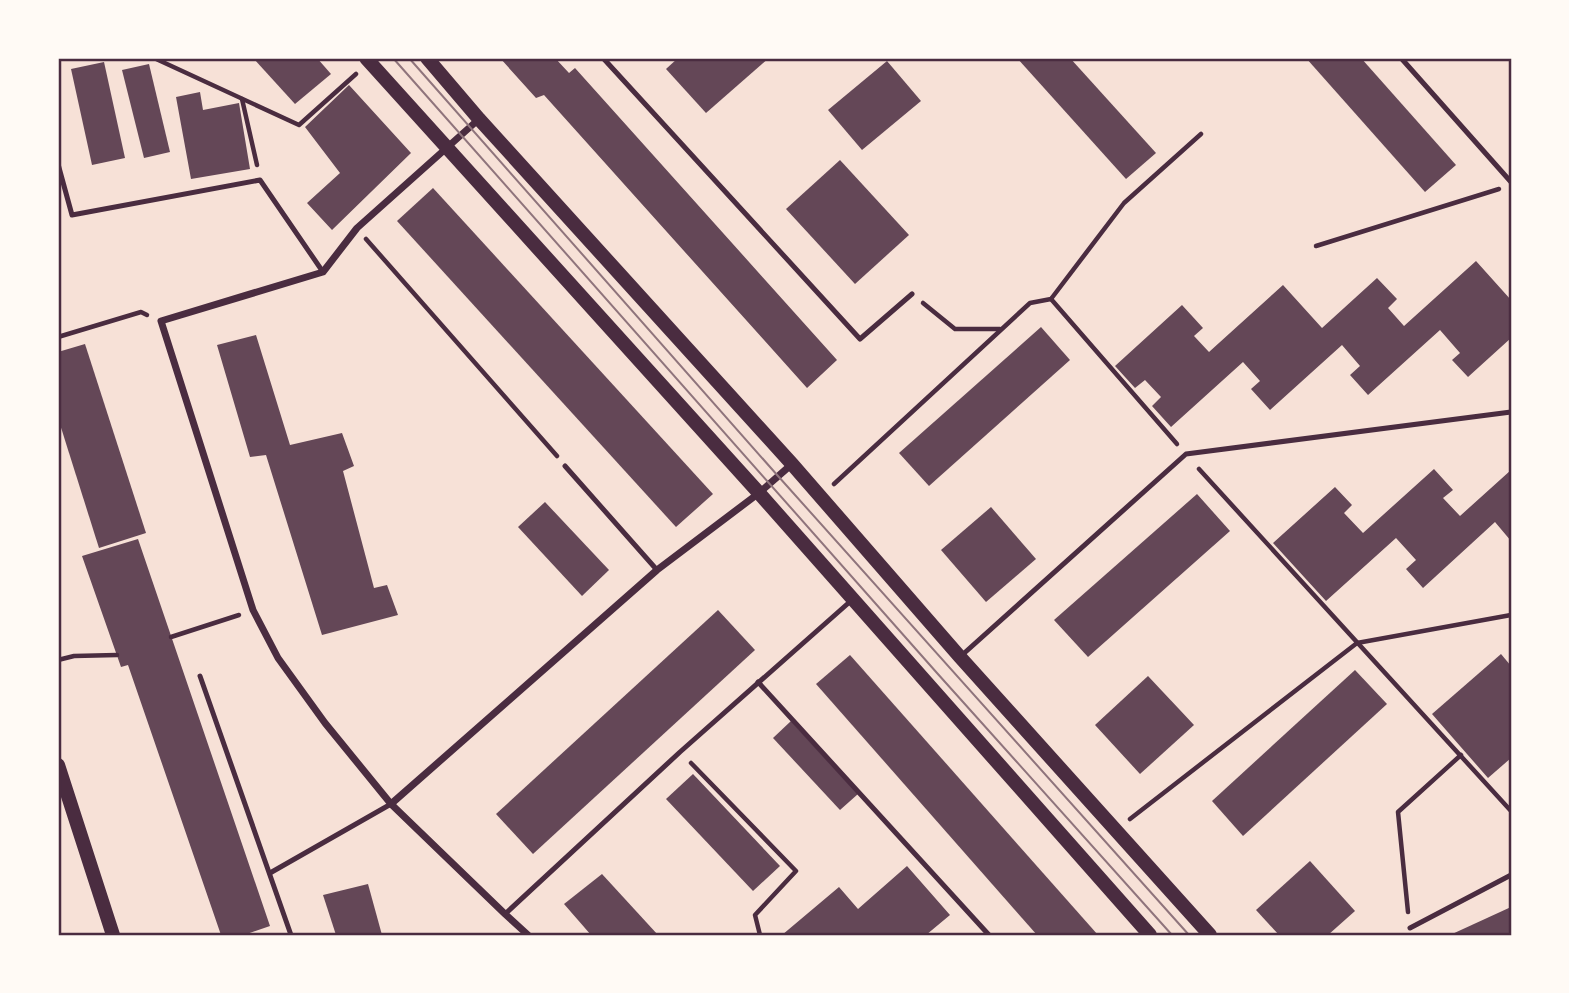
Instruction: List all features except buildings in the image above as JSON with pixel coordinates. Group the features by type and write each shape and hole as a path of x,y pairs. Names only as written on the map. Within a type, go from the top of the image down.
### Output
{"main road":[{"path":"427,58 479,119 821,496 960,657 1210,935"},
{"path":"368,60 759,493 1150,935"},
{"path":"58,765 113,935"}],"street":[{"path":"479,119 357,228 323,272 160,321 253,610 278,658 391,803 528,935"},
{"path":"391,803 657,570 759,493 792,464"}],"lane":[{"path":"603,58 860,339 912,294"},
{"path":"1401,58 1511,184"},
{"path":"58,164 72,215 260,180 323,272"},
{"path":"960,657 1186,454 1511,412"},
{"path":"565,466 657,570"},
{"path":"505,914 680,752 853,600"},
{"path":"200,676 291,935"},
{"path":"758,682 989,935"},
{"path":"270,873 391,803"},
{"path":"1410,928 1511,875"}],"path":[{"path":"154,58 299,125 368,60"},
{"path":"243,99 260,180"},
{"path":"821,496 1030,303 1051,299 1124,202 1201,134"},
{"path":"1316,246 1511,184"},
{"path":"357,228 565,466"},
{"path":"912,294 955,329 1001,329"},
{"path":"1051,299 1186,454 1511,811"},
{"path":"58,337 141,312 160,321"},
{"path":"171,637 253,610"},
{"path":"1115,830 1357,643 1511,615"},
{"path":"58,660 74,656 117,655"},
{"path":"680,752 796,871 755,915 760,935"},
{"path":"1410,928 1398,812 1461,755"}],"tram line":[{"path":"393,58 1172,935"},
{"path":"409,58 1189,935"}]}
